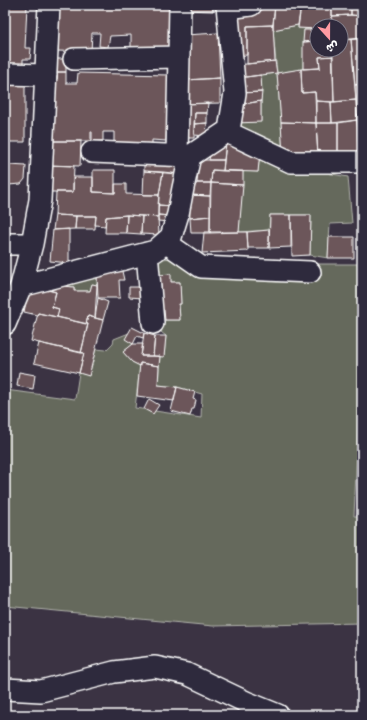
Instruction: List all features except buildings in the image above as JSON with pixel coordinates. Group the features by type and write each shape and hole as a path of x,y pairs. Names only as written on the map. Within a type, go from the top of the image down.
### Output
{"street":[{"path":"5,324 21,286 32,244 40,200 49,5"},
{"path":"21,286 155,251 171,237 178,214 183,188 184,156 179,57 180,5"},
{"path":"92,152 184,156 229,130 235,93 227,7 251,5"},
{"path":"74,59 179,57"},
{"path":"5,74 46,75"},
{"path":"226,132 291,162 362,162"},
{"path":"165,242 201,267 310,272"},
{"path":"5,244 32,244"},
{"path":"147,253 153,323"},
{"path":"5,689 41,691 114,672 155,667 187,674 246,702 278,715"}],"green space":[{"path":"298,25 298,28 309,29 309,30 304,30 303,69 277,73 273,30"},
{"path":"277,73 283,156 236,123 261,121 261,75"},
{"path":"260,152 305,169 348,177 352,223 330,224 328,258 310,255 311,215 270,215 269,230 239,232 243,171 258,172"},
{"path":"177,258 212,264 362,264 362,340 354,516 362,516 362,623 213,626 5,606 5,390 75,399 79,373 89,375 96,349 106,350 113,343 114,339 129,333 133,344 123,352 132,362 140,366 135,408 201,418 202,394 177,387 158,385 160,356 164,357 166,336 161,332 165,320 180,320 179,304 181,304 180,282 171,282 170,274 159,275 159,259"},
{"path":"97,275 97,285 92,284 90,291 74,291 74,287 50,285"}]}
